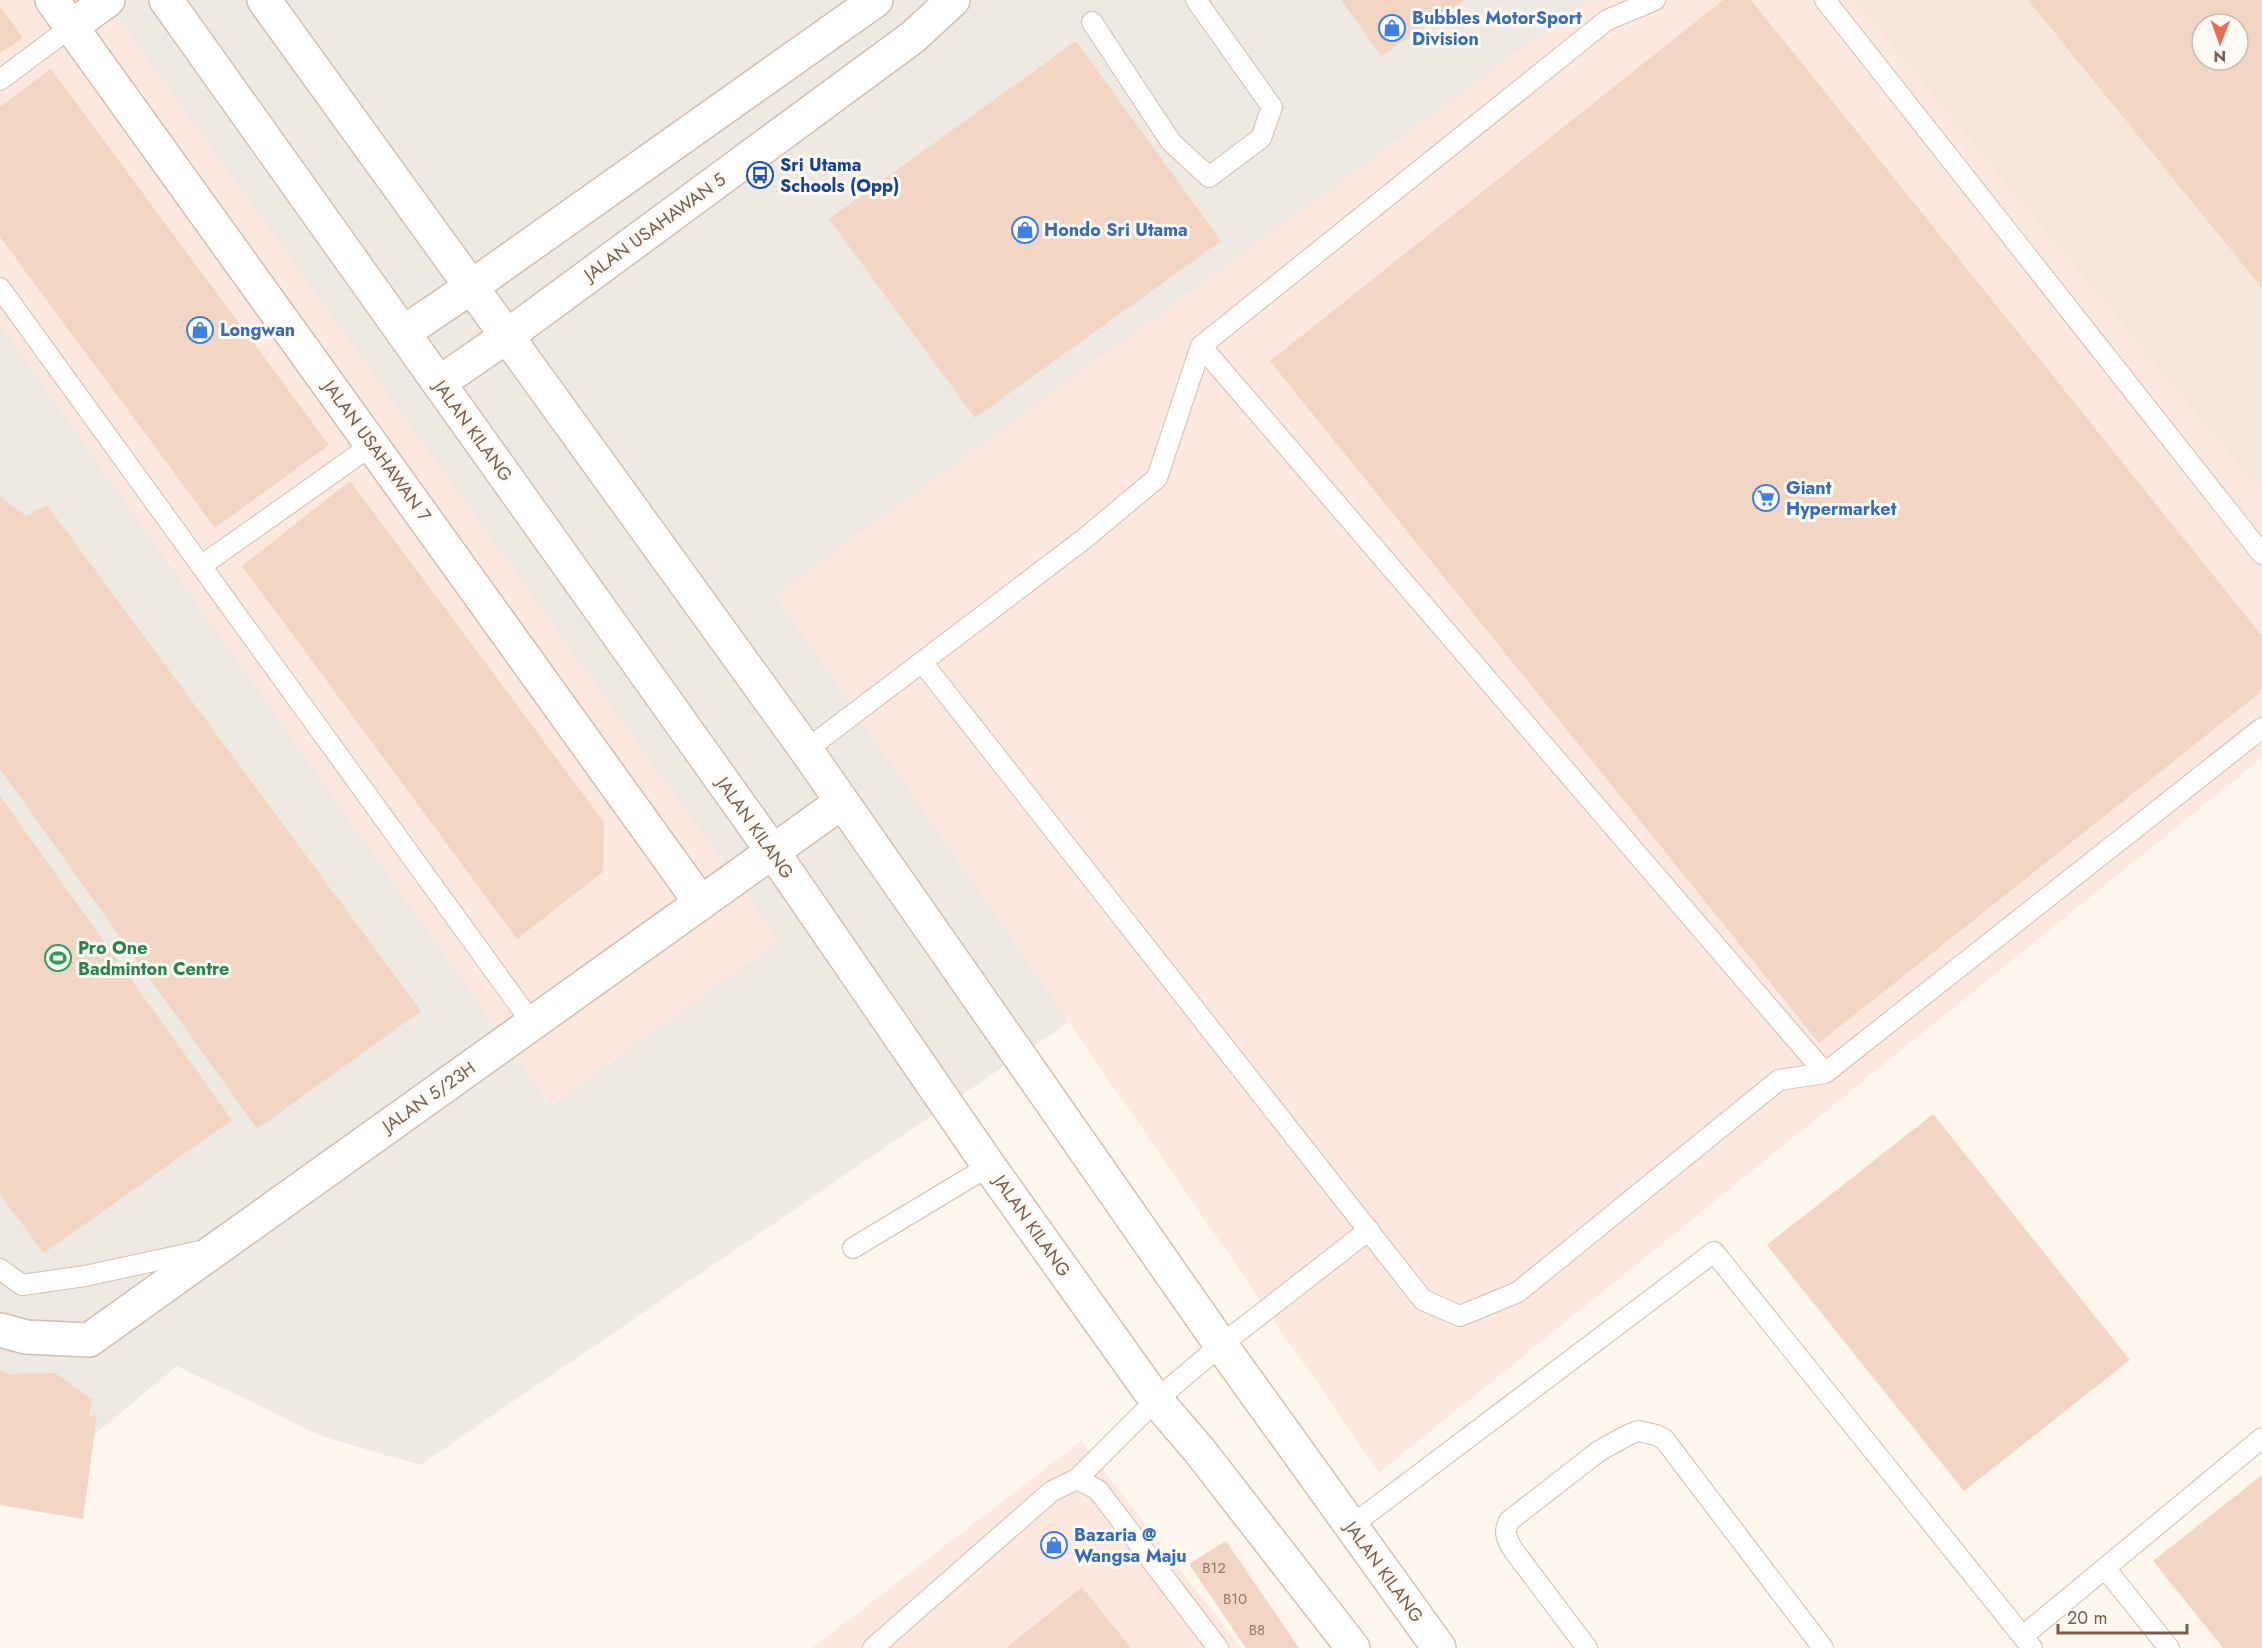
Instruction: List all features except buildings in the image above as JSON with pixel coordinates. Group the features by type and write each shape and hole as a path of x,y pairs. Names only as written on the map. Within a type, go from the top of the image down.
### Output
{"main road":[{"name":"JALAN USAHAWAN 7","path":"52,0 701,903"},
{"path":"71,27 108,0"},
{"name":"JALAN KILANG","path":"166,0 772,852 989,1166 1156,1400 1199,1450 1353,1648"},
{"name":"JALAN KILANG","path":"264,0 806,750 1221,1345 1439,1648"},
{"path":"403,333 876,0"},
{"name":"JALAN USAHAWAN 5","path":"439,383 507,336 904,44 953,0"},
{"name":"JALAN 5/23H","path":"0,1330 26,1337 89,1340 842,802"}],"lane":[{"path":"1092,22 1171,142 1209,177 1261,138 1272,107 1196,0"},
{"path":"806,750 1084,539 1157,478 1201,346 1607,20 1654,0"},
{"path":"1825,0 2262,554"},
{"path":"0,80 71,27"},
{"path":"0,288 532,1023"},
{"path":"1201,346 1825,1073"},
{"path":"201,566 372,445"},
{"path":"922,662 1424,1300 1460,1316 1518,1292 1779,1080 1825,1073 2262,728"},
{"path":"853,1248 989,1166"},
{"path":"873,1648 1052,1491 1077,1479 1156,1400 1221,1345 1369,1230"},
{"path":"0,1269 22,1285 85,1276 219,1246"},
{"path":"1351,1526 1714,1252 2027,1642 2105,1568 2262,1438"},
{"path":"1587,1648 1514,1551 1505,1536 1506,1527 1509,1521 1599,1451 1638,1431 1664,1439 1823,1648"},
{"path":"1077,1479 1098,1490 1218,1648"},
{"path":"2105,1568 2169,1648"}],"shaded area":[{"path":"0,0 105,0 779,941 551,1106 0,324"},
{"path":"105,0 1588,0 775,595 1069,1022 420,1465 324,1437 177,1366 93,1436 0,1491 0,324 551,1106 779,941"},
{"path":"1588,0 1854,0 2262,493 2262,758 1379,1473 775,595"},
{"path":"1854,0 2262,0 2262,493"},
{"name":"Bazaria @ Wangsa Maju","path":"1081,1441 1241,1648 812,1648"}],"place":[{"name":"Bubbles MotorSport Division","path":"1392,28"},
{"name":"Sri Utama Schools (Opp)","path":"760,175"},
{"name":"Hondo Sri Utama","path":"1025,230"},
{"name":"Longwan","path":"200,330"},
{"name":"Giant Hypermarket","path":"1766,498"},
{"name":"Pro One Badminton Centre","path":"58,958"},
{"name":"Bazaria @ Wangsa Maju","path":"1054,1545"}]}
